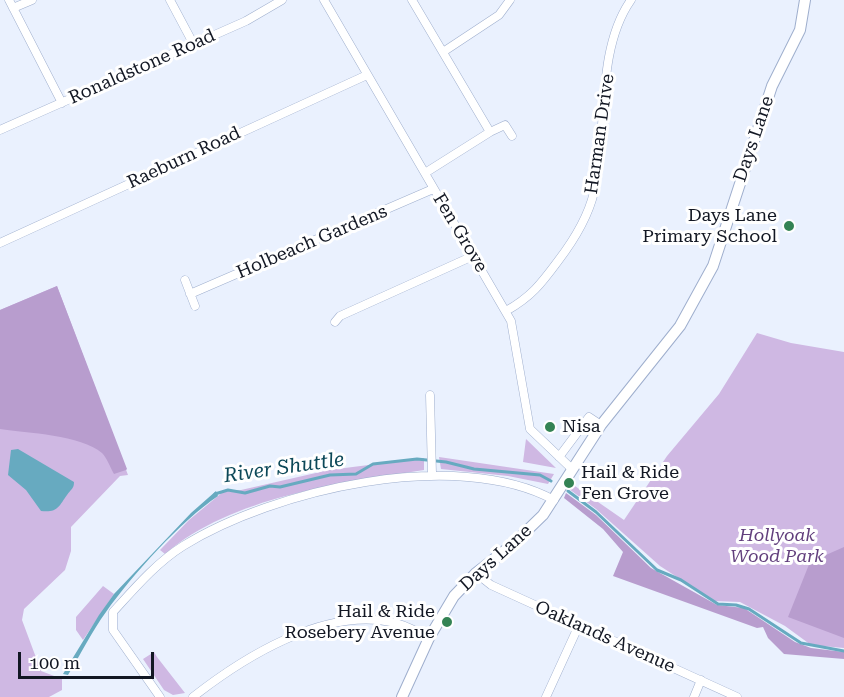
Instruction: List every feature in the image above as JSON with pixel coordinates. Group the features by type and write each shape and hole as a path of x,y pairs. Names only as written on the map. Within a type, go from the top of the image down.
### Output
{"street":[{"path":"9,0 62,103"},
{"path":"13,8 32,0"},
{"path":"170,0 194,45"},
{"name":"Ronaldstone Road","path":"0,130 194,45 246,21 282,0"},
{"name":"Fen Grove","path":"324,0 506,310 514,327 527,423 536,436 572,469"},
{"path":"412,0 490,132"},
{"path":"443,52 499,15 510,0"},
{"name":"Harman Drive","path":"506,310 526,300 537,289 574,239 589,208 596,181 610,54 621,17 631,0"},
{"name":"Days Lane","path":"402,697 429,638 454,596 476,573 529,531 554,500 601,425 673,336 713,266 772,87 800,30 805,0"},
{"name":"Raeburn Road","path":"0,243 368,75"},
{"path":"425,173 505,125 512,136"},
{"name":"Holbeach Gardens","path":"190,294 434,189"},
{"path":"335,322 340,316 473,256"},
{"path":"184,280 195,306"},
{"path":"430,395 432,474"},
{"path":"559,458 589,417 601,425"},
{"path":"160,697 113,630 113,612 166,558 214,530 311,492 432,474 524,486 554,500"},
{"name":"Oaklands Avenue","path":"476,573 491,585 737,697"},
{"path":"193,697 246,659 290,638 326,627 352,621 391,622 429,638"},
{"path":"546,697 579,625"},
{"path":"694,697 701,680"}],"green space":[{"path":"57,286 128,475 120,476 71,527 71,551 65,570 24,609 22,620 41,671 62,679 62,690 49,697 0,697 0,310"},
{"name":"Hollyoak Wood Park","path":"757,333 791,343 844,352 844,648 811,645 785,626 740,602 714,601 660,566 596,509 569,489 572,484 624,520 667,456 719,394"},
{"path":"526,439 556,468 523,462"},
{"path":"439,457 554,474 548,484 508,476 441,469"},
{"path":"424,458 424,470 322,487 254,506 222,518 192,534 165,554 160,550 189,520 224,491 241,490 329,470"},
{"path":"103,586 114,594 83,640 76,630 76,617"},
{"path":"154,652 185,693 173,695 164,690 143,659"}],"shaded area":[{"path":"57,286 126,470 114,474 102,453 81,442 0,429 0,310"},
{"name":"Hollyoak Wood Park","path":"566,493 596,515 651,568 717,605 744,608 795,642 811,648 844,652 844,659 784,654 768,638 763,627 757,628 613,576 623,552 603,529 564,498"},
{"path":"844,547 844,638 788,617 810,562"}],"water":[{"path":"18,449 74,482 72,489 55,510 41,511 26,490 8,475 11,450"},
{"path":"216,491 218,496 173,534 129,582 101,619 68,675 63,674 114,594 191,513"}],"waterway":[{"name":"River Shuttle","path":"215,494 228,490 245,493 330,475 356,474 373,464 417,459 446,462 474,469 540,475 551,481"},
{"name":"River Shuttle","path":"568,491 596,512 657,570 681,580 718,604 736,605 749,609 801,643 844,651"}],"place":[{"name":"Days Lane Primary School","path":"789,226"},
{"name":"Nisa","path":"550,427"},
{"name":"Hail & Ride Fen Grove","path":"569,483"},
{"name":"Hail & Ride Rosebery Avenue","path":"447,622"}]}
